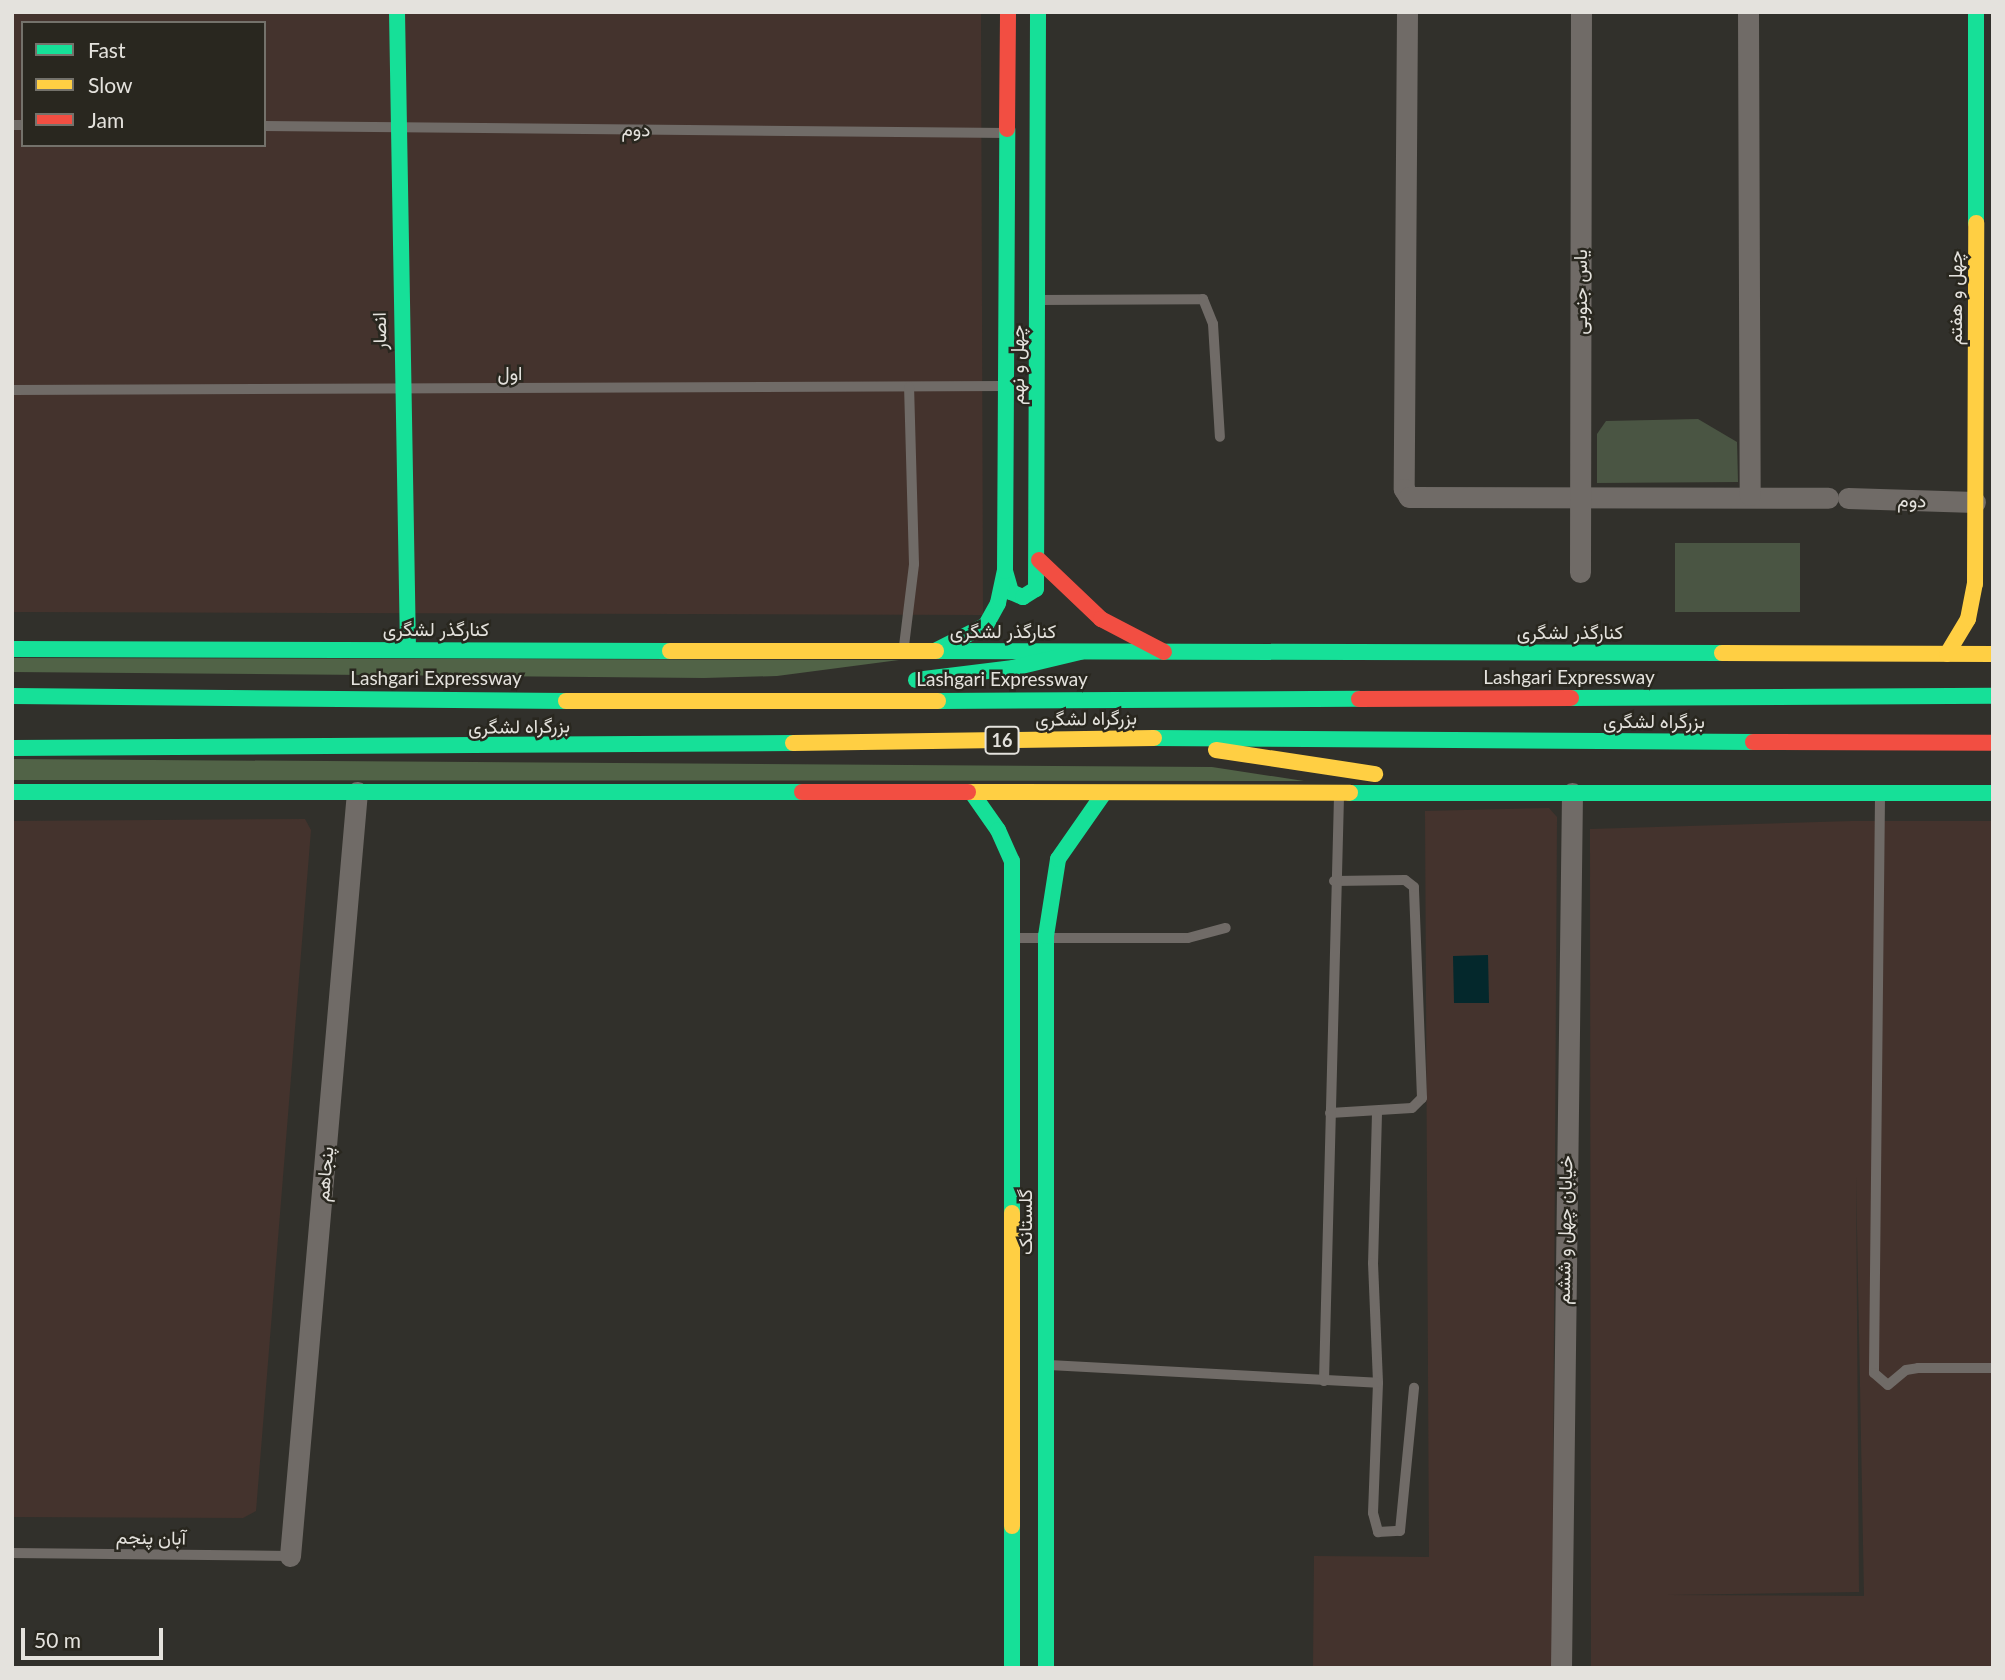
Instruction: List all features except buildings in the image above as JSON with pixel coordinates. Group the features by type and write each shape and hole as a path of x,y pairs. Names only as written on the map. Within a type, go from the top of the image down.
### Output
{"main road":[{"name":"انصار","path":"397,12 400,391 408,650"},
{"name":"چهل و نهم","path":"933,651 986,625 998,603 1005,571 1007,12"},
{"name":"چهل و نهم","path":"1005,571 1011,592 1023,597 1036,589 1039,560 1038,12"},
{"name":"چهل و هفتم","path":"1947,654 1968,619 1975,584 1976,12"},
{"path":"1976,147 1993,147"},
{"path":"1039,560 1101,619 1164,652"},
{"path":"1975,584 1993,599"},
{"name":"کنارگذر لشگری","path":"12,649 1993,654"},
{"path":"731,701 1013,668 1080,652"},
{"path":"1627,653 1803,671"},
{"path":"1884,679 1993,690"},
{"name":"Lashgari Expressway","path":"12,696 731,701 1993,696"},
{"path":"1151,738 1312,766 1547,793"},
{"name":"بزرگراه لشگری","path":"12,748 472,748 1151,738 1993,744"},
{"path":"12,792 1993,793"},
{"name":"گلستانک","path":"972,793 1012,861 1012,1668"},
{"name":"گلستانک","path":"1046,1668 1046,936 1058,859 1104,793"}],"street":[{"name":"دوم","path":"1408,12 1404,489 1415,500 1750,495 1975,502"},
{"name":"یاس جنوبی","path":"1580,572 1581,12"},
{"path":"1748,12 1750,495"},
{"name":"پنجاهم","path":"290,1556 357,792"},
{"name":"خیابان چهل و ششم","path":"1560,1668 1572,793"}],"lane":[{"name":"دوم","path":"266,126 1007,133"},
{"path":"1038,300 1203,299 1213,324 1220,437"},
{"name":"اول","path":"12,390 400,391 1007,386"},
{"path":"903,651 914,564 909,387"},
{"path":"1324,1381 1334,881 1340,793"},
{"path":"1880,793 1874,1373 1888,1385 1906,1370 1918,1368 1993,1368"},
{"path":"1330,1113 1377,1113 1412,1108 1422,1098 1414,887 1405,880 1334,881"},
{"path":"1011,938 1188,938 1226,928"},
{"path":"1377,1113 1373,1263 1378,1383 1374,1527 1386,1534 1399,1531 1414,1388"},
{"path":"1046,1364 1378,1383"},
{"name":"آبان پنجم","path":"12,1553 290,1556"}],"shaded area":[{"path":"12,12 981,12 983,615 12,612"},
{"path":"1549,808 1557,817 1552,1668 1313,1668 1314,1556 1429,1557 1425,811"},
{"path":"305,819 311,830 256,1511 243,1518 12,1517 12,821"},
{"path":"1852,821 1993,821 1993,1668 1591,1668 1590,829","holes":["1856,1175 1864,1596 1666,1595 1859,1592"]}],"green space":[{"path":"1698,419 1737,442 1738,482 1597,483 1597,434 1606,421"},
{"path":"1675,543 1800,543 1800,612 1675,612"},
{"path":"12,658 899,660 777,676 704,678 12,672"},
{"path":"12,759 1212,767 1304,781 12,780"}],"water":[{"path":"1488,955 1489,1003 1454,1003 1453,956"}],"traffic: fast":[{"path":"397,12 408,650"},
{"path":"1005,571 1011,592 1023,597 1036,589 1038,12"},
{"path":"1976,12 1976,223"},
{"path":"937,650 986,625 998,603 1005,571 1007,129"},
{"path":"12,649 670,651"},
{"path":"936,651 1722,653"},
{"path":"916,680 1013,668 1080,652"},
{"path":"12,696 566,701"},
{"path":"1571,698 1993,696"},
{"path":"938,701 1359,699"},
{"path":"1154,738 1753,742"},
{"path":"12,748 793,743"},
{"path":"12,792 802,792"},
{"path":"972,793 998,830 1012,861 1012,1213"},
{"path":"1046,1668 1046,936 1058,859 1104,793"},
{"path":"1350,793 1993,793"},
{"path":"1012,1526 1012,1668"}],"traffic: slow":[{"path":"1947,654 1968,619 1975,584 1976,223"},
{"path":"670,651 936,651"},
{"path":"1722,653 1993,654"},
{"path":"566,701 938,701"},
{"path":"793,743 1154,738"},
{"path":"1216,750 1375,774"},
{"path":"968,792 1350,793"},
{"path":"1012,1213 1012,1526"}],"traffic: jam":[{"path":"1007,129 1008,12"},
{"path":"1039,560 1101,619 1164,652"},
{"path":"1359,699 1571,698"},
{"path":"1753,742 1993,743"},
{"path":"802,792 968,792"}]}
